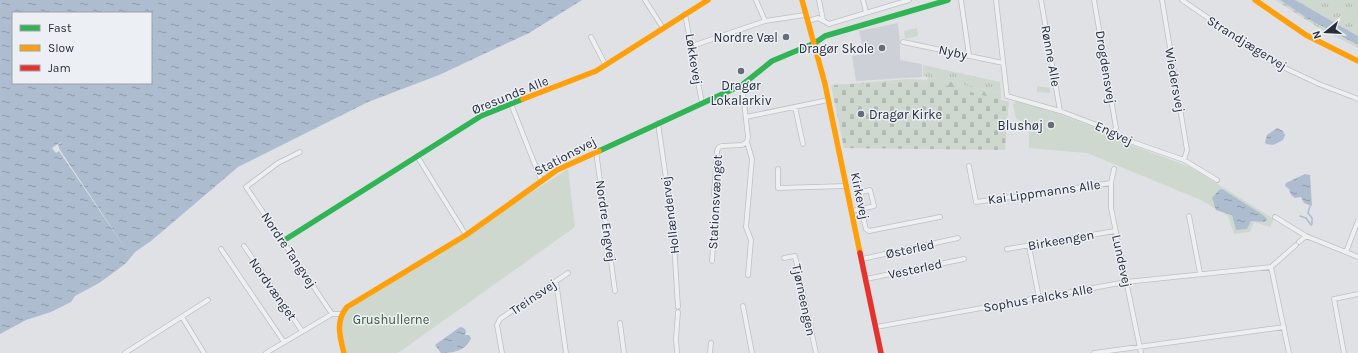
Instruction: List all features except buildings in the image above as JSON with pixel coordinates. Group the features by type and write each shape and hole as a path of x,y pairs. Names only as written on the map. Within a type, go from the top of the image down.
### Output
{"street":[{"path":"645,0 663,28"},
{"name":"Øresunds Alle","path":"283,241 481,116 578,79 605,64 708,0"},
{"path":"756,0 765,21"},
{"name":"Kirkevej","path":"802,0 815,43 828,100 882,353"},
{"path":"819,0 823,20"},
{"path":"863,0 866,12"},
{"path":"808,21 818,18 829,24 906,0"},
{"name":"Stationsvej","path":"340,314 350,304 466,234 557,170 742,85 772,61 815,43 826,36 948,0"},
{"path":"961,0 969,55"},
{"path":"996,0 1003,63"},
{"name":"Rønne Alle","path":"1041,0 1060,111"},
{"name":"Drogdensvej","path":"1094,0 1116,128 1112,134"},
{"name":"Wiedersvej","path":"1162,0 1187,150 1184,160"},
{"name":"Strandjægervej","path":"1182,0 1272,62 1320,84 1358,99"},
{"path":"1255,0 1306,35 1358,61"},
{"name":"Løkkevej","path":"685,14 702,103"},
{"path":"692,46 765,21 806,15"},
{"path":"591,37 605,64"},
{"name":"Nyby","path":"903,42 1003,63"},
{"name":"Engvej","path":"1003,63 1006,96 1060,111 1102,127 1112,134 1184,160 1217,180"},
{"path":"742,85 748,137 747,142 752,158 746,227 751,240 748,275"},
{"path":"746,117 828,100"},
{"path":"511,104 541,180"},
{"path":"795,107 803,144"},
{"name":"Hollændervej","path":"658,123 673,227 678,306"},
{"name":"Stationsvænget","path":"712,261 716,207 714,193 717,151 722,146 747,142"},
{"name":"Nordre Engvej","path":"596,151 615,291"},
{"name":"Nordre Tangvej","path":"300,152 278,163 246,187 332,314"},
{"path":"417,156 466,234"},
{"name":"Kai Lippmanns Alle","path":"969,166 976,202 1111,182"},
{"path":"778,169 778,188 846,186"},
{"name":"Lundevej","path":"1114,169 1111,182 1111,208 1141,353"},
{"path":"852,211 861,209 874,206 870,190 858,193 861,209 866,229 869,231 940,217"},
{"path":"1189,216 1200,273"},
{"path":"1275,217 1306,236 1358,256"},
{"path":"1346,252 1358,221"},
{"name":"Birkeengen","path":"1007,249 1115,231"},
{"path":"1289,353 1271,266 1306,236"},
{"name":"Østerled","path":"862,259 958,238"},
{"name":"Nordvænget","path":"244,246 302,331"},
{"path":"1029,246 1039,298"},
{"path":"221,249 284,342"},
{"name":"Tjørneengen","path":"784,258 795,256 816,353"},
{"name":"Vesterled","path":"866,279 964,259"},
{"name":"Sophus Falcks Alle","path":"876,327 1126,282 1271,266"},
{"name":"Treinsvej","path":"502,353 498,321 568,273"},
{"path":"556,281 566,353"},
{"path":"1344,353 1334,299 1358,294"},
{"path":"125,353 208,300"},
{"path":"743,306 752,353"},
{"path":"677,353 676,339 678,312"},
{"path":"266,353 332,314 340,314 338,326 344,353"},
{"path":"182,317 204,353"},
{"path":"620,323 624,353"},
{"path":"1094,353 1284,327"},
{"path":"710,353 711,343"}],"shaded area":[{"name":"Dragør Skole","path":"898,23 900,60 922,64 922,77 856,81 852,56 864,54 859,31"}],"green space":[{"path":"1275,0 1280,0 1310,20 1358,45 1358,48 1319,28"},
{"path":"1295,0 1358,0 1358,36"},
{"path":"917,28 918,36 905,39 904,31"},
{"path":"923,65 1000,82 1001,93 923,76"},
{"path":"928,77 1001,93 1001,100 1009,102 1005,150 934,108 927,81 836,85 908,79 927,80"},
{"name":"Dragør Kirke","path":"928,81 1009,102 1005,150 844,148 831,85"},
{"path":"1037,86 1050,88 1050,93 1037,92"},
{"path":"1016,101 1056,113 1101,130 1115,139 1190,167 1274,219 1270,227 1254,222 1250,232 1234,234 1228,216 1201,200 1087,153 1029,148 1029,124 1016,119 1013,104"},
{"name":"Grushullerne","path":"568,169 575,227 398,353 347,353 342,325 348,309"}],"water":[{"path":"0,0 582,0 529,33 439,75 368,102 238,167 151,241 135,252 126,263 99,283 75,296 71,302 51,312 26,320 0,334"},
{"path":"1280,0 1295,0 1358,36 1358,45 1310,20"},
{"path":"1277,128 1283,131 1285,135 1283,140 1273,145 1266,144 1265,142 1267,135"},
{"path":"1305,174 1310,175 1312,206 1304,203 1301,197 1295,198 1285,186 1286,183"},
{"path":"1222,189 1263,215 1267,219 1265,222 1251,221 1247,229 1236,230 1232,215 1216,210 1212,198 1219,190"},
{"path":"460,327 464,328 466,331 465,335 469,335 471,338 469,342 466,346 459,350 441,353 435,345"}],"pier":[{"path":"64,140 58,145 60,150 131,257 59,151 56,153 52,148"}],"waterway":[{"path":"1300,216 1306,218 1311,225 1312,218 1308,213 1310,206"}],"traffic: fast":[{"path":"599,151 742,85 772,61 815,43 825,36 948,0"},
{"path":"283,241 481,116 523,99"}],"traffic: slow":[{"path":"523,99 596,71 708,0"},
{"path":"802,0 825,84 860,253"},
{"path":"1255,0 1306,35 1358,61"},
{"path":"344,353 340,335 340,323 343,312 347,307 466,235 557,170 599,151"}],"traffic: jam":[{"path":"860,253 881,353"}],"place":[{"name":"Nordre Væl","path":"786,37"},
{"name":"Dragør Skole","path":"882,48"},
{"name":"Dragør Lokalarkiv","path":"741,71"},
{"name":"Dragør Kirke","path":"861,114"},
{"name":"Blushøj","path":"1051,125"}]}
